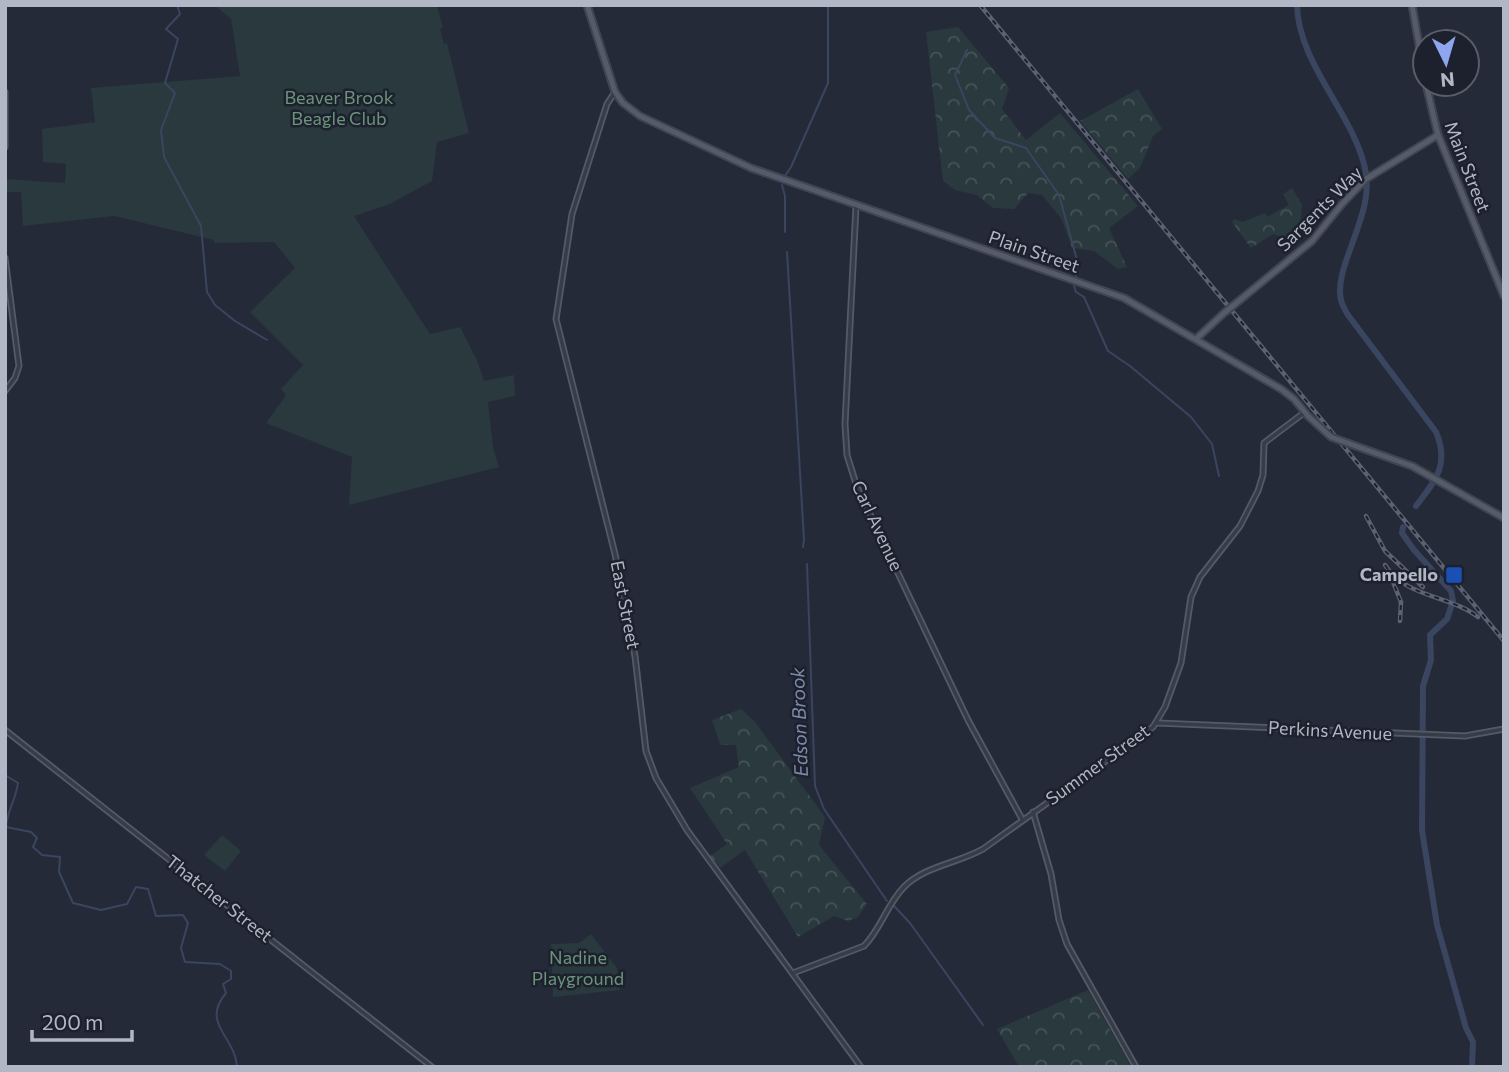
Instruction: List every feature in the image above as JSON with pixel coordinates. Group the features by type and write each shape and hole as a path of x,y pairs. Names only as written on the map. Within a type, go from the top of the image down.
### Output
{"main road":[{"name":"Plain Street","path":"587,5 615,92 636,114 751,168 1118,296 1281,388 1331,437 1403,461 1504,518"},
{"name":"Main Street","path":"1412,5 1416,28"},
{"name":"Main Street","path":"1429,98 1438,135 1504,296"},
{"name":"Sargents Way","path":"1196,339 1312,241 1359,186 1438,135"}],"street":[{"path":"5,92 5,147"},
{"name":"East Street","path":"615,92 607,104 572,214 557,305 557,327 621,581 635,656 648,760 687,830 861,1067"},
{"name":"Carl Avenue","path":"856,205 845,410 849,465 968,720 1022,819"},
{"path":"5,258 19,363 18,373 5,391"},
{"name":"Summer Street","path":"793,973 864,946 906,884 923,874 971,856 1142,736 1156,723 1182,659 1191,597 1200,578 1227,545 1254,501 1263,475 1263,447 1267,440 1306,414"},
{"name":"Perkins Avenue","path":"1156,723 1417,735 1478,736 1504,729"},
{"name":"Thatcher Street","path":"5,730 432,1067"},
{"name":"Summer Street","path":"1033,812 1051,874 1061,928 1136,1067"}],"green space":[{"name":"Beaver Brook Beagle Club","path":"214,5 437,5 443,28 440,29 444,44 447,43 469,133 437,142 432,181 390,204 354,216 430,334 460,327 477,360 484,381 514,375 515,396 488,402 493,447 499,467 349,505 352,457 266,423 286,395 281,389 303,365 250,312 295,268 274,242 214,243 214,240 114,216 23,226 21,192 5,192 6,179 65,183 66,164 43,162 42,129 95,122 91,88 240,76 231,19"},
{"path":"958,27 1009,88 1002,109 1026,140 1060,113 1138,206 1109,228 1127,267 1118,269 1094,251 1072,248 1061,218 1042,195 1028,193 1014,209 993,208 977,195 955,190 943,181 926,32"},
{"path":"1138,89 1162,129 1153,136 1140,168 1128,179 1080,121"},
{"path":"1292,188 1302,205 1299,239 1293,241 1273,234 1251,248 1232,222 1234,219 1243,222 1265,213 1267,217 1289,205 1283,194"},
{"path":"741,709 755,722 825,817 819,845 867,904 858,917 848,921 834,916 798,937 745,850 720,868 710,856 727,844 690,788 739,767 736,745 720,745 712,720"},
{"path":"222,835 241,851 225,871 204,855"},
{"name":"Nadine Playground","path":"591,934 617,968 620,990 553,997 551,944 579,943"},
{"path":"1088,990 1131,1067 1019,1067 997,1029"}],"waterway":[{"path":"177,5 180,14 166,29 178,39 165,83 175,93 161,130 164,157 201,226 207,292 215,305 235,321 267,340"},
{"name":"Edson Brook","path":"785,176 828,83 828,5"},
{"path":"1297,5 1307,49 1352,133 1366,174 1364,207 1343,273 1341,302 1436,432 1440,444 1441,463 1438,472 1416,506"},
{"path":"967,50 955,75 969,110 995,138 1026,148 1059,195 1077,260 1076,278"},
{"name":"Edson Brook","path":"782,185 785,196 785,232"},
{"name":"Edson Brook","path":"787,252 803,547"},
{"path":"1074,286 1076,292 1084,297 1108,351 1191,417 1212,444 1219,476"},
{"path":"1403,527 1402,533 1451,591 1453,601 1447,619 1430,635 1431,660 1423,686 1422,830 1437,925 1466,1028 1473,1042 1472,1067"},
{"name":"Edson Brook","path":"807,564 815,786 824,809 887,901"},
{"path":"5,775 18,783 6,827 31,832 37,838 33,847 42,855 60,857 59,872 73,903 101,910 127,904 136,887 148,889 156,916 183,915 188,923 181,948 185,962 220,964 231,971 231,979 223,984 226,993 217,1013 218,1022 235,1056 237,1067"},
{"name":"Edson Brook","path":"894,906 910,923 983,1025"}],"railway":[{"path":"980,5 1504,641"},
{"path":"1366,516 1385,551 1423,587"},
{"path":"1385,565 1404,584 1455,604 1478,617"},
{"path":"1391,577 1401,602 1400,621"}],"place":[{"name":"Campello","path":"1454,575"}]}
